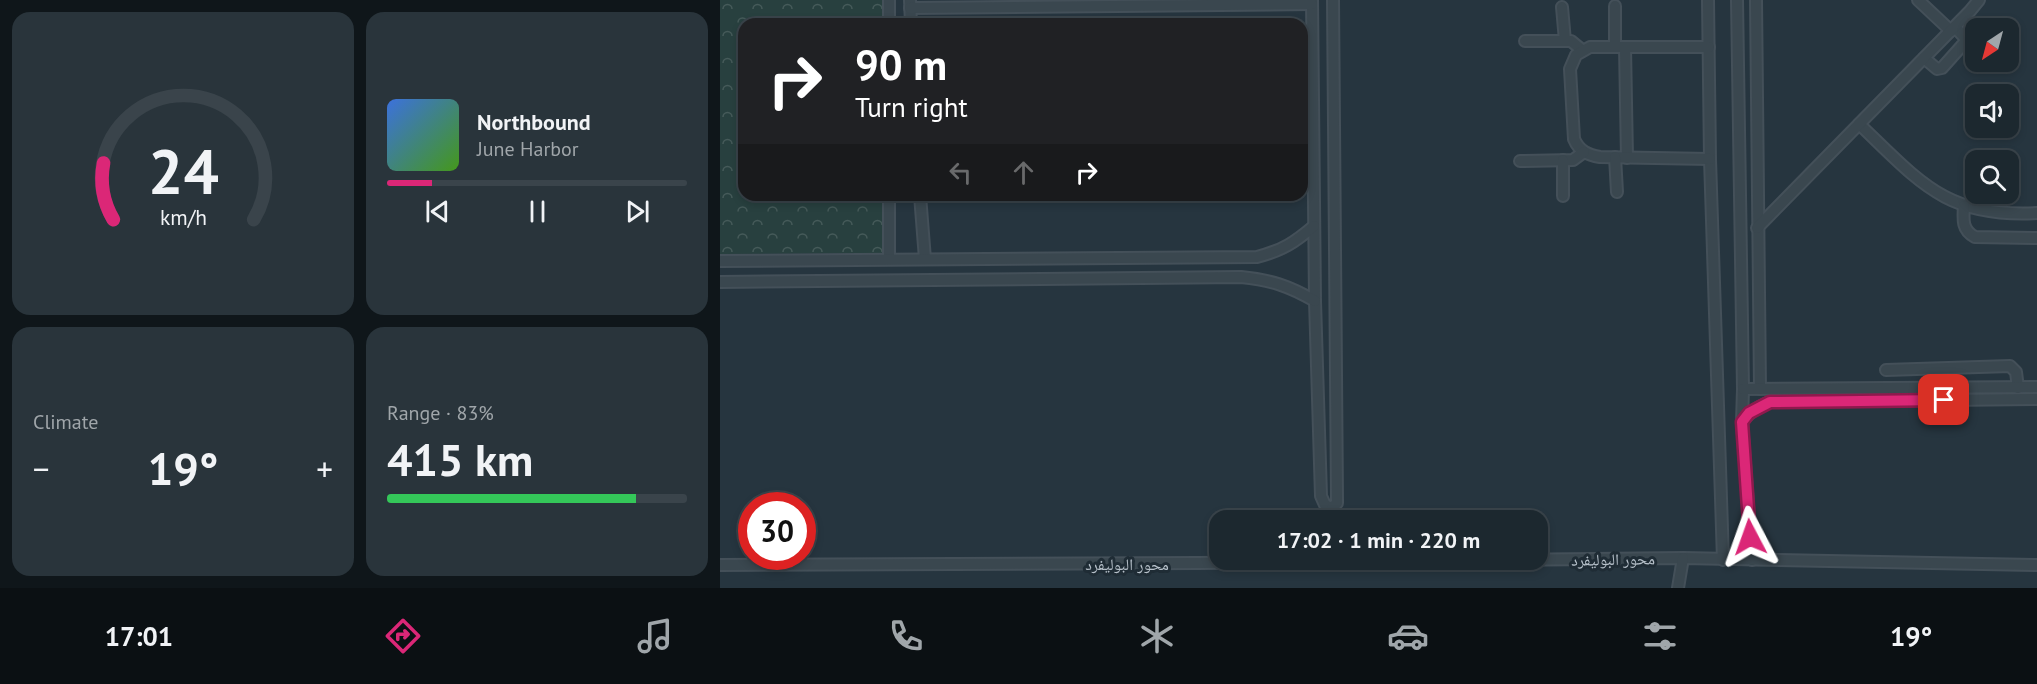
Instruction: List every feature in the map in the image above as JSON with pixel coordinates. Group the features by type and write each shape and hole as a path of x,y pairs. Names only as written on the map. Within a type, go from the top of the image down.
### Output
{"street":[{"path":"889,0 889,18"},
{"path":"910,4 1312,2 1315,301 1322,496 1325,505 1332,508 1337,503 1334,0"},
{"path":"1708,0 1710,159 1723,560"},
{"path":"1737,0 1742,422 1752,560"},
{"path":"1756,0 1760,388"},
{"path":"1918,0 1967,40 1942,68 1938,69 1924,58"},
{"path":"1757,228 1979,0"},
{"path":"1615,6 1627,158"},
{"path":"1562,7 1565,41"},
{"path":"1525,41 1565,41 1576,43 1582,50"},
{"path":"1709,47 1590,47 1582,50 1572,62 1570,69 1574,139 1577,146 1584,152 1600,157 1710,159"},
{"path":"1314,82 1334,83"},
{"path":"1859,124 1907,170 1936,193 1964,206 1998,214 2037,213"},
{"path":"1520,162 1577,158 1584,152"},
{"path":"1615,157 1617,192"},
{"path":"1563,160 1563,195"},
{"path":"889,201 889,259"},
{"path":"920,201 925,259"},
{"path":"1964,206 1964,226 1968,233 1975,237 2037,238"},
{"path":"720,261 1257,257 1279,251 1295,243 1314,226"},
{"path":"720,282 1241,277 1292,288 1315,301"},
{"path":"1886,370 2010,366 2016,372 2018,388"},
{"path":"1936,368 1937,387"},
{"path":"1743,390 1760,388 2037,387"},
{"path":"1742,422 1749,413 1770,402 2037,399"},
{"path":"1678,588 1683,558"},
{"name":"محور البوليفرد","path":"1548,559 1683,558 2037,564"},
{"name":"محور البوليفرد","path":"720,565 1209,562"}],"green space":[{"path":"720,0 883,0 883,18 738,18 738,201 883,201 884,253 720,254"}],"route":[{"path":"1750,537 1742,422 1749,413 1770,402 1944,400"}]}
